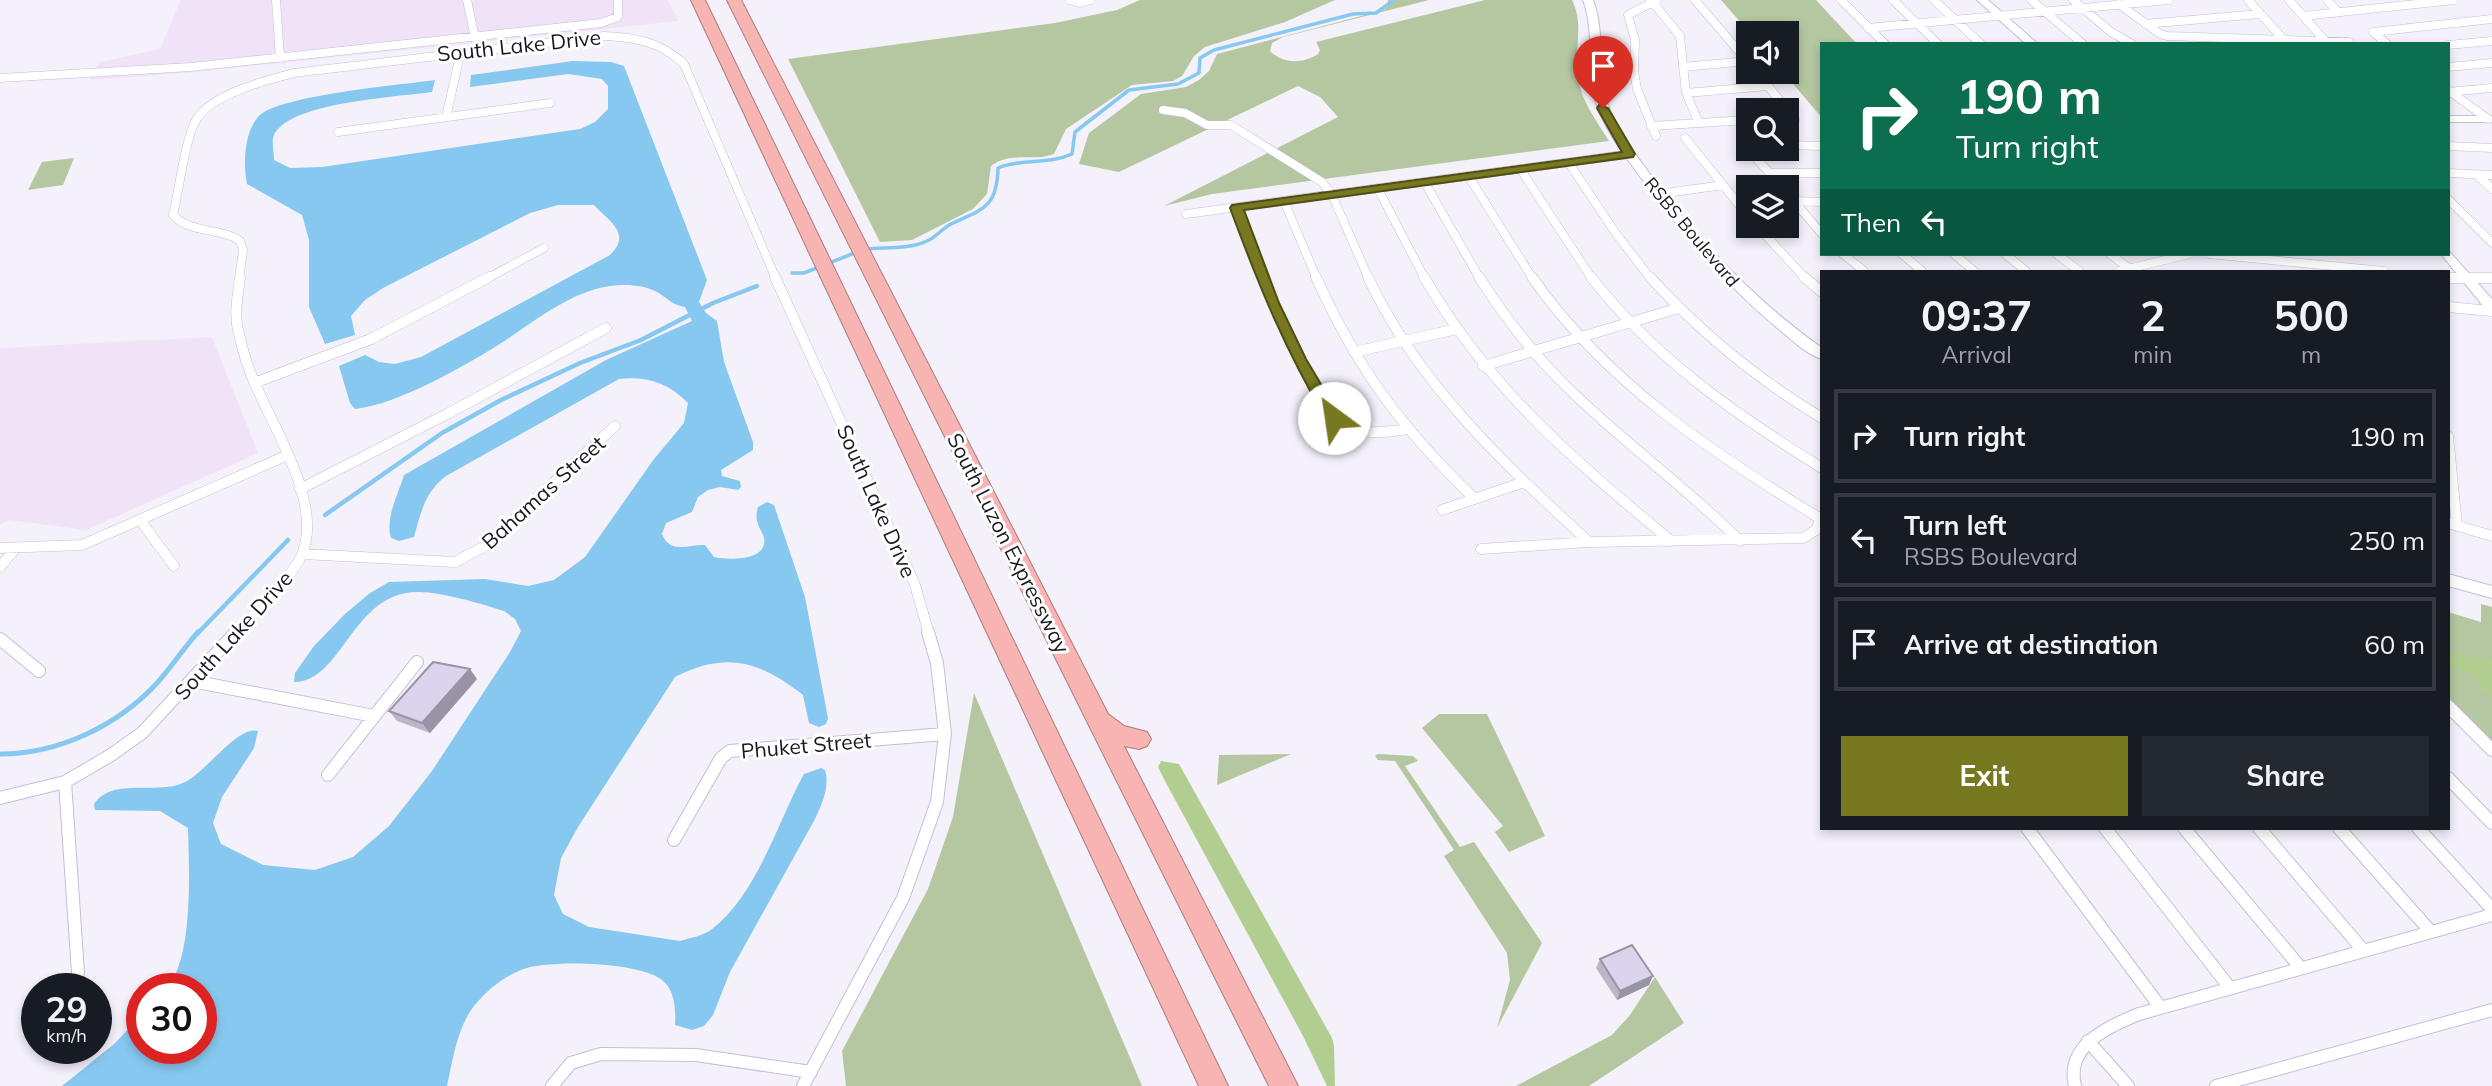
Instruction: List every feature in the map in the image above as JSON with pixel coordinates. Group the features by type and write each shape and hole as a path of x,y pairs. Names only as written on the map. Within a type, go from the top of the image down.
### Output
{"highway":[{"name":"South Luzon Expressway","path":"698,0 1214,1086"},
{"name":"South Luzon Expressway","path":"734,0 1284,1086"},
{"path":"1099,720 1118,735 1139,739"}],"street":[{"path":"276,0 280,58"},
{"path":"467,0 475,38"},
{"path":"0,78 94,74 280,58 601,23 618,17 618,0"},
{"path":"1072,2 1091,0"},
{"name":"RSBS Boulevard","path":"1588,0 1596,24 1597,90 1603,108 1629,154 1739,289 1820,353"},
{"path":"1695,0 1736,47"},
{"path":"1841,0 1883,42"},
{"path":"1893,0 1936,42"},
{"path":"1934,0 1979,42"},
{"path":"1982,0 2031,42"},
{"path":"2031,0 2080,42"},
{"path":"2074,0 2111,32 2128,42"},
{"path":"1868,28 2169,0"},
{"path":"2248,0 2285,41"},
{"path":"2289,0 2326,42"},
{"path":"2327,0 2339,12"},
{"path":"2366,0 2375,9"},
{"path":"2303,16 2375,9 2409,2 2451,0"},
{"path":"1637,1 1654,3 1680,36 1686,93 1698,121"},
{"path":"1654,3 1629,15 1635,40 1634,71 1637,89 1656,136"},
{"path":"2119,4 2145,24 2167,36 2349,42"},
{"path":"2145,24 2259,13"},
{"path":"2385,42 2373,32 2492,19"},
{"name":"South Lake Drive","path":"0,799 65,782 142,733 192,681 303,554 309,528 300,489 288,455 254,383 237,328 237,299 243,250 240,241 228,234 176,220 173,215 194,122 218,101 275,77 591,36 625,36 667,49 684,64 779,286 915,585 937,663 945,734 937,802 903,898 803,1086"},
{"path":"2450,45 2492,41"},
{"path":"446,117 461,51"},
{"path":"1683,67 1736,62"},
{"path":"2450,66 2492,63"},
{"path":"1686,93 1768,86 1778,98"},
{"path":"2450,91 2492,88"},
{"path":"2450,92 2490,119"},
{"path":"338,132 550,103"},
{"path":"1163,110 1185,113 1207,125 1231,125 1322,182 1332,195 1403,341 1453,405 1524,482 1588,542"},
{"path":"2450,119 2490,119"},
{"path":"1651,126 1736,120"},
{"path":"1685,138 1736,201"},
{"path":"1799,145 1820,146"},
{"path":"2450,146 2492,148"},
{"path":"1186,214 1629,154"},
{"path":"1759,161 1770,173 1820,173"},
{"path":"1569,163 1631,253 1679,308 1733,358 1820,417"},
{"path":"1521,170 1578,260 1630,322 1687,376 1725,405 1820,467"},
{"path":"2450,173 2492,175"},
{"path":"2477,175 2492,189"},
{"path":"1469,177 1549,301 1580,337 1675,424 1761,483 1820,516"},
{"path":"1425,183 1476,275 1532,351 1573,394 1629,444 1681,485 1740,541"},
{"path":"1659,194 1723,185"},
{"path":"1378,189 1425,282 1483,366 1523,411 1671,541"},
{"path":"1284,201 1324,296 1380,394 1408,429 1474,498"},
{"path":"1799,201 1820,202"},
{"path":"2450,201 2492,243"},
{"path":"1799,207 1820,232"},
{"path":"1237,208 1272,303 1299,359 1334,418 1349,427 1377,435 1408,429"},
{"path":"1767,238 1791,265 1820,290"},
{"path":"254,383 371,339 544,248"},
{"path":"1845,256 1863,270"},
{"path":"1904,256 1921,270"},
{"path":"1956,256 1973,270"},
{"path":"2007,256 2025,270"},
{"path":"2059,256 2077,270"},
{"path":"2112,256 2125,270 2165,257"},
{"path":"2230,256 2374,270"},
{"path":"2449,256 2492,309"},
{"path":"2450,278 2492,278"},
{"path":"2450,307 2492,309"},
{"path":"1483,366 1679,308"},
{"path":"300,489 473,401 606,328"},
{"path":"1354,352 1457,329"},
{"name":"Bahamas Street","path":"303,554 455,562 471,556 615,426"},
{"path":"0,548 82,545 288,455"},
{"path":"2450,472 2453,525 2492,536"},
{"path":"1442,510 1524,482"},
{"path":"140,520 174,566"},
{"path":"1481,549 1588,542 1803,538 1816,530 1820,521"},
{"path":"0,567 16,548"},
{"path":"2450,581 2492,592"},
{"path":"0,639 39,671"},
{"path":"328,775 417,662"},
{"path":"192,681 374,716"},
{"path":"2450,708 2492,750"},
{"name":"Phuket Street","path":"674,840 721,758 730,751 945,734"},
{"path":"2450,780 2492,823"},
{"path":"65,782 78,973"},
{"path":"2028,830 2161,1008"},
{"path":"2107,830 2230,988"},
{"path":"2186,830 2300,967"},
{"path":"2261,830 2362,950"},
{"path":"2341,830 2431,932"},
{"path":"2420,830 2492,909"},
{"path":"2075,1086 2071,1063 2088,1041 2119,1022 2300,967 2492,915"},
{"path":"2216,1086 2239,1083 2492,1010"},
{"path":"2088,1041 2128,1086"},
{"path":"552,1086 557,1076 569,1065 588,1056 640,1053 704,1054 811,1072"}],"shaded area":[{"path":"181,0 668,0 678,21 184,73 90,80 100,62 160,49"},
{"path":"212,337 258,453 86,530 9,520 0,525 0,348"}],"green space":[{"path":"1140,0 1335,0 1285,22 1205,47 1194,56 1182,76 1173,81 1132,85 1066,129 1054,154 1006,159 991,166 987,194 973,209 912,240 880,242 788,59 1055,23 1117,10"},
{"path":"1388,0 1429,0 1283,37 1272,43 1270,51 1287,60 1300,61 1318,54 1320,50 1316,42 1485,0 1572,0 1578,24 1577,66 1580,87 1587,105 1609,141 1212,194 1164,206 1338,117 1320,97 1298,86 1119,172 1079,164 1089,133 1141,94 1186,87 1209,71 1217,54 1384,10"},
{"path":"1721,0 1816,0 1855,42 1820,42 1820,116 1793,84 1799,84 1799,21 1739,21"},
{"path":"74,158 63,185 28,190 42,162"},
{"path":"2481,604 2492,607 2492,746 2450,703 2450,613 2481,622"},
{"path":"2450,652 2492,660 2492,697 2478,688 2481,682 2471,674 2450,667"},
{"path":"974,693 1142,1086 846,1086 842,1051 928,889 953,817"},
{"path":"1439,714 1487,714 1545,836 1509,852 1495,832 1503,826 1422,728"},
{"path":"1291,754 1217,785 1219,755"},
{"path":"1375,756 1413,756 1418,761 1405,766 1460,847 1474,842 1542,943 1497,1028 1510,980 1507,953 1444,856 1454,850 1395,761 1378,760"},
{"path":"1161,761 1179,764 1332,1038 1335,1086 1327,1086 1303,1036 1165,781 1158,767"},
{"path":"1655,977 1684,1023 1589,1086 1516,1086 1612,1035 1630,1015"}],"water":[{"path":"573,61 611,62 624,66 707,280 699,302 706,313 717,321 724,362 753,442 753,450 721,470 722,476 740,481 741,487 738,490 720,487 708,490 698,497 692,512 666,523 662,534 665,540 675,546 705,545 714,557 735,559 750,556 762,550 764,544 757,520 758,507 767,502 774,505 805,597 828,718 826,724 819,727 809,723 803,695 772,674 757,668 726,662 693,669 675,677 578,827 561,858 554,895 563,914 589,927 680,941 704,934 727,915 754,878 804,774 821,768 825,770 826,776 823,801 730,972 713,1015 704,1026 692,1030 675,1025 675,1007 670,989 662,980 651,974 615,966 551,964 514,973 495,985 479,1000 468,1015 460,1034 447,1086 62,1086 89,1064 112,1064 112,1046 126,1032 126,1064 217,1064 217,973 176,973 186,935 188,912 188,828 160,811 95,810 94,804 102,796 124,788 174,786 185,782 241,735 258,731 254,748 222,797 213,823 221,844 263,865 315,870 353,857 389,826 432,771 521,631 515,619 504,611 450,596 419,592 396,596 378,606 363,620 325,668 311,678 294,682 295,673 314,646 345,614 370,593 389,582 485,579 528,586 554,580 585,557 654,459 684,423 688,403 673,390 648,380 619,379 446,476 428,496 414,537 399,541 391,538 391,515 404,475 606,360 692,321 685,307 640,286 622,285 596,289 555,307 491,350 432,382 391,400 355,409 350,403 339,366 365,355 379,362 395,364 421,357 610,255 619,241 619,234 612,223 594,205 558,205 530,213 383,288 365,300 351,316 355,335 325,344 309,307 309,240 302,215 247,184 246,149 253,124 270,109 289,103 341,92 435,80 432,92 344,103 297,116 281,126 273,138 274,160 290,168 322,167 580,129 595,122 608,109 608,86 602,79 568,74 470,87 471,75"}],"building":[{"path":"433,662 470,669 422,723 389,711"},
{"path":"1632,945 1653,976 1620,991 1600,959"}],"waterway":[{"path":"865,249 906,247 922,243 951,224 980,210 995,192 998,168 1072,154 1075,132 1129,90 1178,84 1199,73 1200,58 1214,50 1353,14 1376,13 1394,0"},
{"path":"792,273 804,273 857,252"},
{"path":"325,515 442,433 501,400 580,363 641,340 713,303 757,286"},
{"path":"197,634 288,540"},
{"path":"0,754 44,749 65,743 106,724 142,698 198,632"}],"route":[{"path":"1334,418 1299,359 1272,303 1237,208 1629,154 1603,108"}]}
